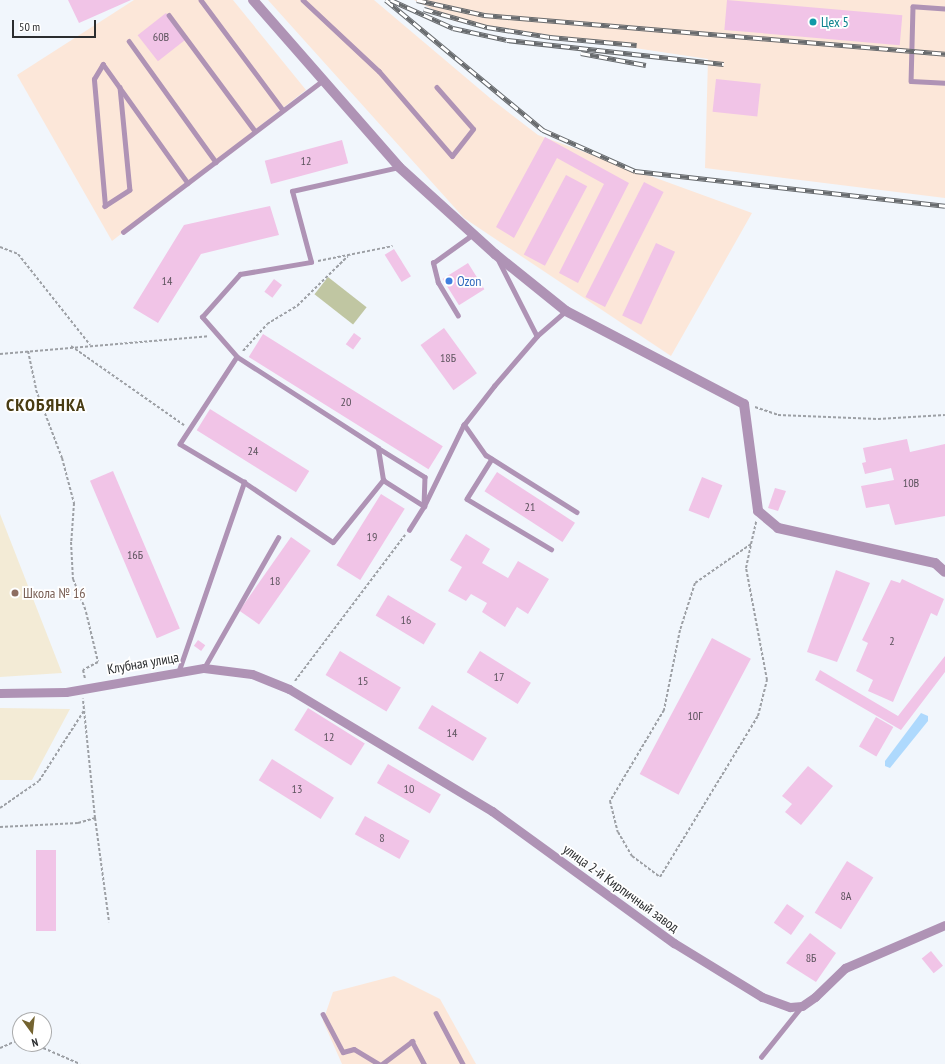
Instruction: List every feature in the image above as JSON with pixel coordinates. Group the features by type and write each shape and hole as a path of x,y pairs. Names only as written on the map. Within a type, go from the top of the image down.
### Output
{"street":[{"path":"254,0 399,167 472,235 495,254 566,311 744,404 758,511 778,528 935,563 945,572"},
{"name":"Клубная улица","path":"0,692 84,689 179,670 204,668 252,674 289,689"},
{"name":"улица 2-й Кирпичный завод","path":"289,689 492,812 674,943 762,996 790,1007 802,1006"},
{"path":"802,1006 815,998 845,968 945,925"}],"lane":[{"path":"201,0 283,110"},
{"path":"303,0 379,71 452,156 473,130 437,88"},
{"path":"945,9 913,7 910,81 945,83"},
{"path":"169,15 256,131"},
{"path":"129,41 216,162"},
{"path":"120,87 130,190 105,206 94,79 103,64 120,87 188,183"},
{"path":"123,232 323,80"},
{"path":"399,167 292,191 311,262 240,274 202,317 237,358 425,478 424,506"},
{"path":"458,316 438,283 433,263 472,235"},
{"path":"495,254 537,336"},
{"path":"409,530 424,506 464,424 537,336 566,311"},
{"path":"237,358 180,444 244,482 333,542 383,480 378,448"},
{"path":"464,424 486,455 577,512"},
{"path":"492,459 467,499 551,549"},
{"path":"383,480 424,506"},
{"path":"179,670 244,482"},
{"path":"204,668 278,538"},
{"path":"761,1057 802,1006"},
{"path":"436,1012 463,1064"},
{"path":"323,1014 343,1052 354,1049 379,1064"},
{"path":"382,1064 412,1041 424,1064"}],"path":[{"path":"0,246 18,254 90,345"},
{"path":"311,262 393,246"},
{"path":"237,358 267,324 297,306 348,256"},
{"path":"0,354 71,346 218,335"},
{"path":"71,346 190,429"},
{"path":"28,351 36,390 62,458 74,503 71,542 73,580 86,612 98,662 83,670 95,818 109,922"},
{"path":"744,404 778,415 878,419 945,415"},
{"path":"751,544 695,583 680,630 664,710 610,801 618,832 632,856 660,877 758,716 767,680 746,568 758,511"},
{"path":"289,689 409,530"},
{"path":"0,808 39,781 85,708"},
{"path":"0,827 78,823 95,818"},
{"path":"0,1048 12,1043"},
{"path":"52,1052 80,1064"}],"shaded area":[{"path":"134,0 233,0 306,90 112,241 17,75"},
{"path":"268,0 374,0 490,98 538,135 752,213 671,356 464,218"},
{"path":"414,0 945,0 945,198 705,168 708,59 455,21"},
{"name":"Школа № 16","path":"0,514 62,673 0,677"},
{"path":"0,708 70,709 32,780 0,780"},
{"path":"394,976 440,999 476,1064 342,1064 323,1021 333,992"}],"green space":[{"path":"328,277 367,307 353,325 314,294"}],"water":[{"path":"921,713 928,716 928,721 890,768 885,766 885,761"}],"building":[{"path":"68,0 131,0 79,23"},
{"name":"Цех 5","path":"727,0 902,15 900,45 724,30"},
{"path":"166,13 186,39 158,61 138,35"},
{"path":"716,79 761,84 757,117 713,112"},
{"path":"545,137 629,183 578,283 559,273 604,184 557,158 514,238 496,227"},
{"path":"342,140 348,163 271,184 265,161"},
{"path":"566,175 587,186 545,266 524,254"},
{"path":"644,182 664,192 605,307 585,297"},
{"path":"270,206 279,235 201,254 158,323 133,308 184,225"},
{"path":"656,243 675,252 641,324 622,316"},
{"path":"394,249 411,276 402,282 385,255"},
{"path":"468,263 484,289 459,305 443,279"},
{"path":"274,279 282,285 272,298 264,292"},
{"path":"444,328 477,373 453,390 421,345"},
{"path":"354,333 361,338 353,350 346,344"},
{"path":"263,334 443,446 428,469 249,357"},
{"path":"210,409 309,471 296,492 197,430"},
{"path":"907,439 910,452 945,444 945,516 895,525 889,504 866,508 861,486 894,480 891,468 865,474 862,463 866,462 863,448"},
{"path":"113,471 180,628 157,638 90,481"},
{"path":"497,472 575,523 562,542 484,491"},
{"path":"702,477 722,485 709,519 689,510"},
{"path":"775,488 786,491 778,511 768,508"},
{"path":"381,494 405,509 360,580 336,565"},
{"path":"466,534 490,549 482,563 508,578 518,561 549,579 528,614 517,607 505,627 482,612 487,603 471,594 466,601 448,591 462,567 450,560"},
{"path":"291,537 311,551 259,624 239,611"},
{"path":"836,570 870,583 837,662 807,652"},
{"path":"902,579 944,599 937,616 931,613 893,702 868,691 873,680 856,671 868,643 862,640 891,580 900,583"},
{"path":"388,595 436,624 424,644 376,616"},
{"path":"712,638 751,659 679,795 640,774"},
{"path":"198,640 205,645 201,651 194,646"},
{"path":"340,651 401,688 386,712 326,675"},
{"path":"480,651 531,683 518,704 467,672"},
{"path":"945,656 945,672 901,730 815,680 820,670 898,716"},
{"path":"432,705 487,738 473,761 418,728"},
{"path":"308,708 365,744 351,766 294,730"},
{"path":"876,717 893,727 876,756 859,746"},
{"path":"272,759 334,798 321,819 259,780"},
{"path":"388,764 441,794 430,814 377,783"},
{"path":"808,766 833,786 801,825 785,812 792,804 782,796"},
{"path":"365,816 410,841 399,859 355,834"},
{"path":"36,850 56,850 56,931 36,931"},
{"path":"847,861 873,877 841,929 815,913"},
{"path":"787,904 804,916 791,935 774,923"},
{"path":"810,933 836,953 816,982 786,963"},
{"path":"931,951 943,966 934,973 922,959"}],"railway":[{"path":"386,0 543,130 635,171 945,206"},
{"path":"391,0 453,28 507,40 724,64"},
{"path":"417,0 484,15 945,54"},
{"path":"424,9 487,27 550,37 637,45"},
{"path":"581,53 646,65"}],"place":[{"name":"Цех 5","path":"813,22"},
{"name":"Ozon","path":"449,281"},
{"name":"Школа № 16","path":"15,593"}],"district":[{"name":"СКОБЯНКА","path":"46,405"}]}
